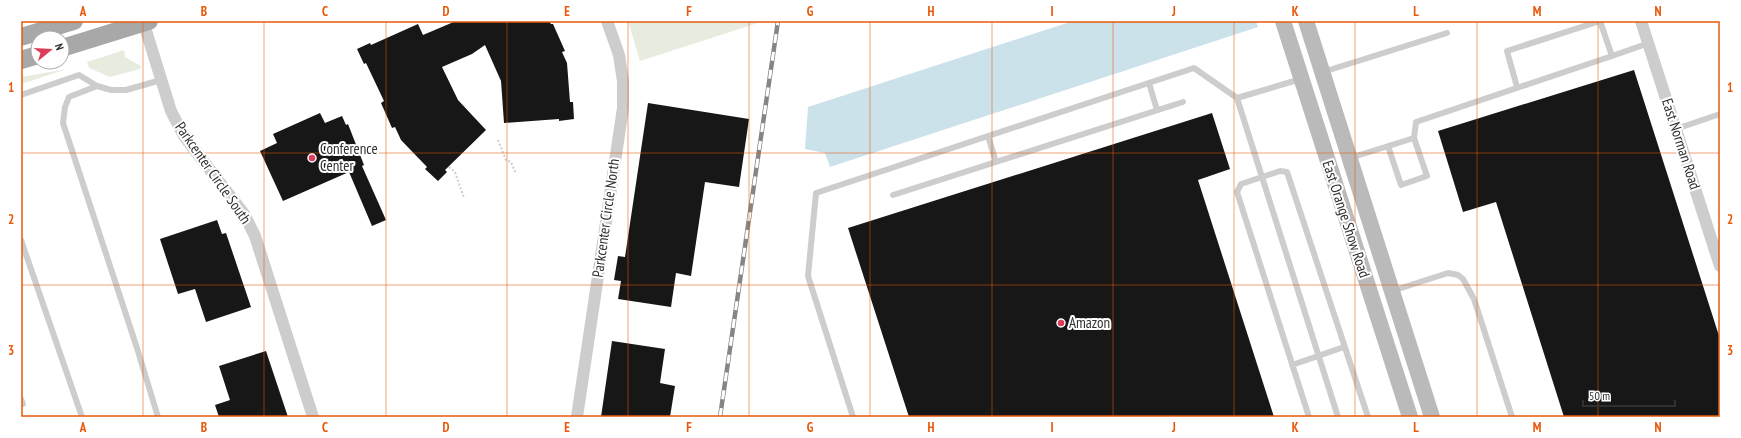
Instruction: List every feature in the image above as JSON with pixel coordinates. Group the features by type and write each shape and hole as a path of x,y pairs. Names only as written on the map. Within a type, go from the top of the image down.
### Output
{"main road":[{"path":"21,37 74,21"},
{"name":"East Orange Show Road","path":"1283,21 1410,417"},
{"name":"East Orange Show Road","path":"1306,21 1432,417"},
{"path":"70,45 145,22"},
{"path":"1301,79 1322,72"}],"street":[{"name":"Parkcenter Circle North","path":"577,417 623,108 623,81 619,55 607,21"},
{"name":"East Norman Road","path":"1641,21 1720,266"},
{"name":"Parkcenter Circle South","path":"145,22 171,111 184,136 244,214 255,236 313,417"}],"lane":[{"path":"1517,87 1507,51 1600,21 1612,56"},
{"path":"1322,72 1447,34"},
{"path":"1388,146 1401,185 1427,176 1414,138 1416,122 1648,43"},
{"path":"853,417 808,276 816,194 1194,68 1237,98 1338,417"},
{"path":"21,95 79,75 97,86 112,90 126,90 161,80"},
{"path":"1237,98 1301,79"},
{"path":"1149,83 1157,110"},
{"path":"97,86 69,97 65,107 63,123 135,341 158,417"},
{"path":"893,195 1183,102"},
{"path":"1676,129 1720,114"},
{"path":"988,136 996,162"},
{"path":"1350,158 1414,138"},
{"path":"1309,417 1237,192 1240,184 1280,171 1287,172 1368,417"},
{"path":"21,240 82,417"},
{"path":"1392,291 1448,273 1458,275 1463,279 1474,299 1512,417"},
{"path":"1292,365 1344,346"}],"path":[{"path":"498,140 506,160 511,162 516,174"},
{"path":"449,167 455,172 464,198"}],"shaded area":[{"path":"628,21 764,21 640,61"},
{"path":"124,50 125,57 141,66 140,69 110,77 89,68 87,62"},
{"path":"61,70 64,70 21,84 21,77"}],"water":[{"path":"1073,21 1256,21 1258,27 830,167 825,153 805,149 808,107"}],"building":[{"path":"456,21 549,21 553,24 565,51 562,52 567,63 570,102 573,102 574,119 504,123 501,81 485,45 472,54 442,67 458,100 486,130 445,170 447,172 438,181 425,169 427,167 401,140 395,127 392,128 381,103 384,101 366,63 364,64 357,49 370,43 371,45 418,24 423,35"},
{"path":"1634,70 1720,339 1720,417 1564,417 1496,202 1463,212 1438,131"},
{"path":"648,103 749,119 739,187 705,182 691,276 676,273 671,307 618,299 621,281 614,280 618,256 625,257"},
{"name":"Conference Center","path":"320,113 325,123 342,116 346,125 348,124 364,165 362,166 386,220 372,226 349,172 283,201 260,151 277,143 273,134"},
{"name":"Amazon","path":"1212,113 1230,169 1198,180 1274,417 909,417 848,228"},
{"path":"217,220 222,234 226,233 251,307 206,322 195,289 178,294 160,239"},
{"path":"612,341 665,349 660,383 675,386 670,417 601,417"},
{"path":"266,351 288,417 219,417 215,405 230,400 219,366"}],"railway":[{"path":"720,417 778,21"}],"place":[{"name":"Conference Center","path":"312,158"},
{"name":"Amazon","path":"1061,323"}]}
